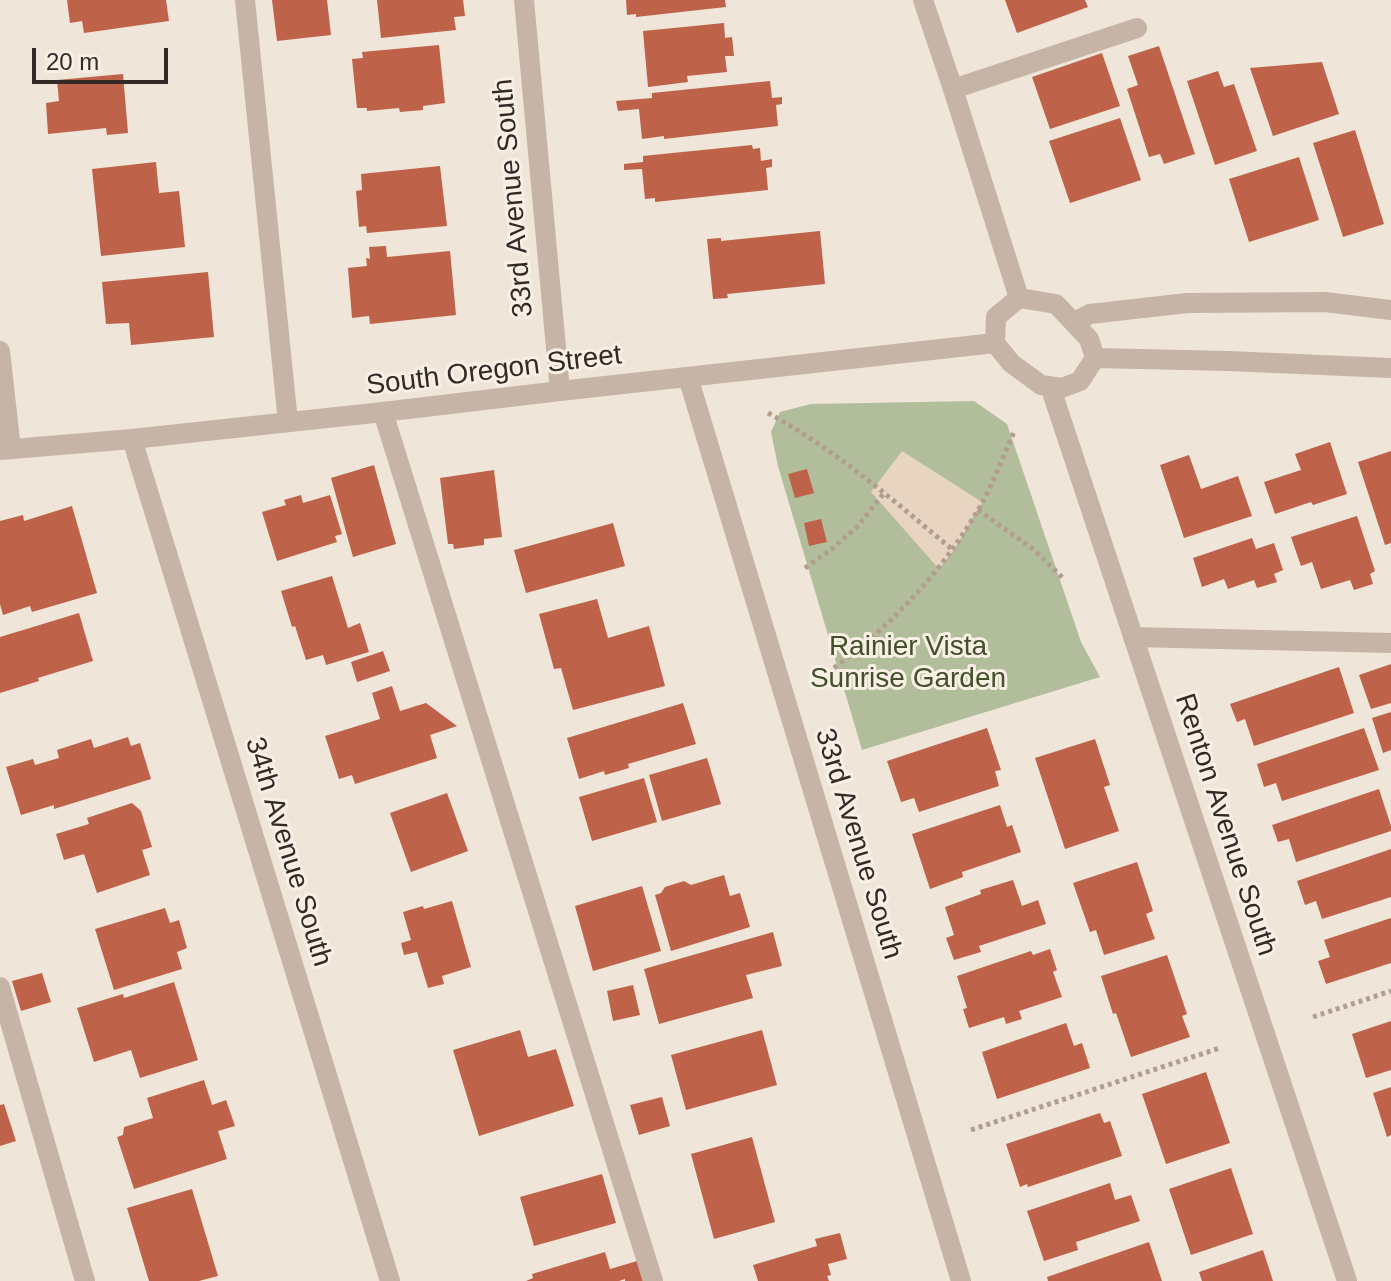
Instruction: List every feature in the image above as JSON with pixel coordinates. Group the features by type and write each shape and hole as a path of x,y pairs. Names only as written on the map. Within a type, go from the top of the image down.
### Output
{"street":[{"path":"245,0 288,422"},
{"name":"33rd Avenue South","path":"524,0 560,391"},
{"path":"923,0 1019,298"},
{"path":"953,89 1137,28"},
{"path":"1019,298 1056,304 1089,339 1095,358 1080,381 1062,388 1041,385 1011,363 995,343 996,317 1019,298"},
{"path":"1074,322 1090,314 1187,303 1325,302 1391,310"},
{"name":"South Oregon Street","path":"6,450 383,412 995,343"},
{"path":"0,351 6,450"},
{"path":"1095,358 1391,368"},
{"name":"33rd Avenue South","path":"688,377 961,1281"},
{"name":"Renton Avenue South","path":"1050,386 1347,1281"},
{"path":"383,412 653,1281"},
{"name":"34th Avenue South","path":"132,439 390,1281"},
{"path":"1133,637 1391,643"},
{"path":"0,987 85,1281"}],"path":[{"path":"768,413 848,464 953,550"},
{"path":"834,668 917,595 953,550 978,510 1014,432"},
{"path":"805,568 858,526 884,493"},
{"path":"978,510 1033,549 1064,579"},
{"path":"1313,1017 1391,991"},
{"path":"971,1130 1220,1048"}],"green space":[{"name":"Rainier Vista Sunrise Garden","path":"974,401 1007,424 1081,642 1100,677 862,750 778,466 771,432 780,412 811,404"}],"shaded area":[{"path":"902,451 982,502 939,569 871,492"}],"building":[{"path":"67,0 166,0 169,21 84,33 82,21 70,23"},
{"path":"272,0 327,0 331,35 277,41"},
{"path":"377,0 463,0 465,16 454,17 456,30 381,38"},
{"path":"626,0 725,0 726,7 636,17 636,14 627,15"},
{"path":"1005,0 1085,0 1088,7 1017,33"},
{"path":"724,23 725,38 732,37 734,56 725,56 727,72 687,76 688,82 648,87 643,31"},
{"path":"439,45 445,103 423,106 423,110 400,112 399,108 367,111 367,108 357,108 352,59 363,58 362,52"},
{"path":"1159,46 1195,154 1164,164 1160,154 1149,157 1127,89 1138,85 1128,56"},
{"path":"1102,53 1120,106 1050,129 1032,77"},
{"path":"1322,62 1339,114 1273,136 1250,68"},
{"path":"1218,71 1224,87 1234,84 1257,151 1215,165 1187,81"},
{"path":"123,74 128,133 107,135 106,128 48,134 46,103 59,101 57,80"},
{"path":"770,81 772,98 782,97 782,104 776,105 778,126 642,139 639,109 618,111 616,101 652,98 652,93"},
{"path":"1120,118 1141,180 1070,203 1049,141"},
{"path":"1355,130 1384,224 1343,237 1313,143"},
{"path":"752,145 753,149 760,148 761,161 772,159 772,167 766,168 768,190 655,202 655,198 645,199 642,169 624,170 624,164 643,162 643,156"},
{"path":"1299,157 1319,220 1249,242 1229,179"},
{"path":"156,162 159,193 179,191 185,247 101,256 92,169"},
{"path":"440,166 447,226 367,233 366,226 359,227 356,191 362,190 361,174"},
{"path":"820,231 825,284 727,294 728,298 713,299 707,239 721,238 721,241"},
{"path":"386,246 387,257 450,251 456,315 370,324 369,316 352,318 348,268 367,266 369,247"},
{"path":"208,272 214,337 131,345 129,323 106,324 102,282"},
{"path":"1330,442 1347,494 1275,514 1264,482 1301,470 1295,454"},
{"path":"1391,451 1391,543 1385,545 1358,462"},
{"path":"1189,455 1201,489 1238,476 1252,516 1184,538 1160,465"},
{"path":"374,465 396,544 353,557 331,478"},
{"path":"807,469 814,493 795,498 788,474"},
{"path":"494,470 502,537 484,539 484,545 454,549 453,544 448,544 440,478"},
{"path":"301,495 303,503 330,495 342,534 335,536 337,542 277,561 262,512 286,505 284,500"},
{"path":"72,506 97,593 32,612 30,606 3,615 0,604 0,521 23,515 24,521"},
{"path":"1357,516 1375,571 1370,574 1373,584 1354,590 1350,580 1321,589 1312,562 1301,566 1291,537"},
{"path":"821,519 827,542 809,546 804,523"},
{"path":"613,523 625,566 526,593 514,550"},
{"path":"1252,538 1256,549 1274,543 1283,570 1274,574 1277,582 1257,588 1254,580 1228,589 1224,579 1202,587 1193,558"},
{"path":"332,576 348,628 360,623 369,652 326,665 323,655 306,660 281,591"},
{"path":"597,599 608,638 649,626 665,686 573,710 561,668 554,669 539,614"},
{"path":"79,613 93,661 0,693 0,637"},
{"path":"383,651 390,671 357,682 351,662"},
{"path":"1391,664 1391,703 1371,709 1359,675"},
{"path":"1339,667 1354,713 1254,746 1245,719 1237,722 1230,704"},
{"path":"392,686 400,711 426,703 457,726 430,735 437,758 355,784 352,775 339,779 325,736 380,719 372,693"},
{"path":"683,703 696,744 628,764 629,768 605,775 604,771 579,779 567,738"},
{"path":"1391,712 1391,750 1383,753 1372,718"},
{"path":"987,728 1001,770 995,771 999,786 919,812 914,798 901,802 887,761"},
{"path":"1364,728 1379,770 1282,801 1276,783 1264,787 1257,764"},
{"path":"128,737 131,746 140,743 151,779 54,809 54,805 21,815 6,767 33,759 35,765 59,758 57,750 91,739 94,748"},
{"path":"1095,739 1110,785 1104,787 1119,831 1065,849 1035,758"},
{"path":"707,758 721,804 662,821 649,775"},
{"path":"644,778 657,822 592,841 579,797"},
{"path":"1379,789 1391,831 1296,862 1289,839 1278,842 1272,825"},
{"path":"447,793 468,851 411,872 390,813"},
{"path":"132,803 141,811 152,847 142,850 150,875 97,893 84,854 64,860 56,834 89,824 87,818"},
{"path":"1000,805 1007,827 1012,825 1021,852 962,872 963,877 930,889 912,834"},
{"path":"1391,849 1391,897 1322,919 1316,901 1305,905 1297,881"},
{"path":"1137,862 1153,911 1146,914 1155,939 1104,955 1096,930 1090,932 1073,883"},
{"path":"724,875 730,896 740,893 750,927 671,951 655,895 665,887 684,881 691,885"},
{"path":"1013,880 1022,906 1038,900 1046,924 979,946 981,952 954,960 946,938 954,935 945,907 981,894 980,890"},
{"path":"642,886 661,951 593,971 575,906"},
{"path":"452,901 471,967 442,976 444,984 428,988 417,952 404,955 401,943 411,940 403,912"},
{"path":"165,908 170,923 179,920 187,948 177,952 182,969 114,990 95,929"},
{"path":"1391,918 1391,963 1326,984 1318,961 1330,957 1324,940"},
{"path":"773,932 782,966 746,975 753,998 659,1024 644,969"},
{"path":"1050,949 1057,970 1053,972 1062,997 1019,1011 1022,1019 1006,1024 1004,1017 969,1028 963,1009 967,1008 957,976 1031,951 1033,955"},
{"path":"1167,955 1187,1014 1182,1016 1190,1037 1131,1057 1101,976"},
{"path":"42,973 51,1002 21,1011 12,981"},
{"path":"174,982 198,1060 140,1078 131,1050 94,1062 77,1008 123,994 124,998"},
{"path":"633,985 640,1015 613,1021 607,991"},
{"path":"1391,1021 1391,1070 1366,1078 1352,1034"},
{"path":"1066,1023 1074,1046 1082,1043 1090,1068 997,1099 982,1052"},
{"path":"520,1030 528,1057 556,1049 574,1106 479,1136 453,1050"},
{"path":"762,1030 777,1085 686,1110 671,1055"},
{"path":"1206,1072 1230,1143 1166,1164 1142,1094"},
{"path":"204,1080 212,1105 226,1100 235,1126 218,1131 227,1159 134,1189 117,1137 123,1135 124,1127 153,1118 147,1098"},
{"path":"1391,1087 1391,1135 1387,1137 1373,1093"},
{"path":"662,1097 670,1126 639,1135 630,1105"},
{"path":"4,1104 16,1141 0,1146 0,1105"},
{"path":"1100,1113 1104,1123 1110,1121 1122,1156 1020,1187 1006,1144"},
{"path":"752,1137 775,1222 714,1239 691,1154"},
{"path":"1231,1168 1253,1234 1191,1255 1169,1189"},
{"path":"602,1174 616,1223 534,1246 520,1197"},
{"path":"1110,1183 1115,1200 1131,1195 1140,1221 1076,1242 1078,1250 1044,1261 1027,1211"},
{"path":"192,1189 218,1276 199,1281 149,1281 127,1208"},
{"path":"840,1233 847,1259 828,1264 829,1281 758,1281 753,1265 817,1246 815,1239"},
{"path":"1149,1242 1162,1281 1048,1281 1047,1277"},
{"path":"1263,1250 1273,1281 1202,1281 1199,1272"},
{"path":"605,1252 610,1269 644,1259 650,1281 526,1281 533,1278 532,1274"}]}
